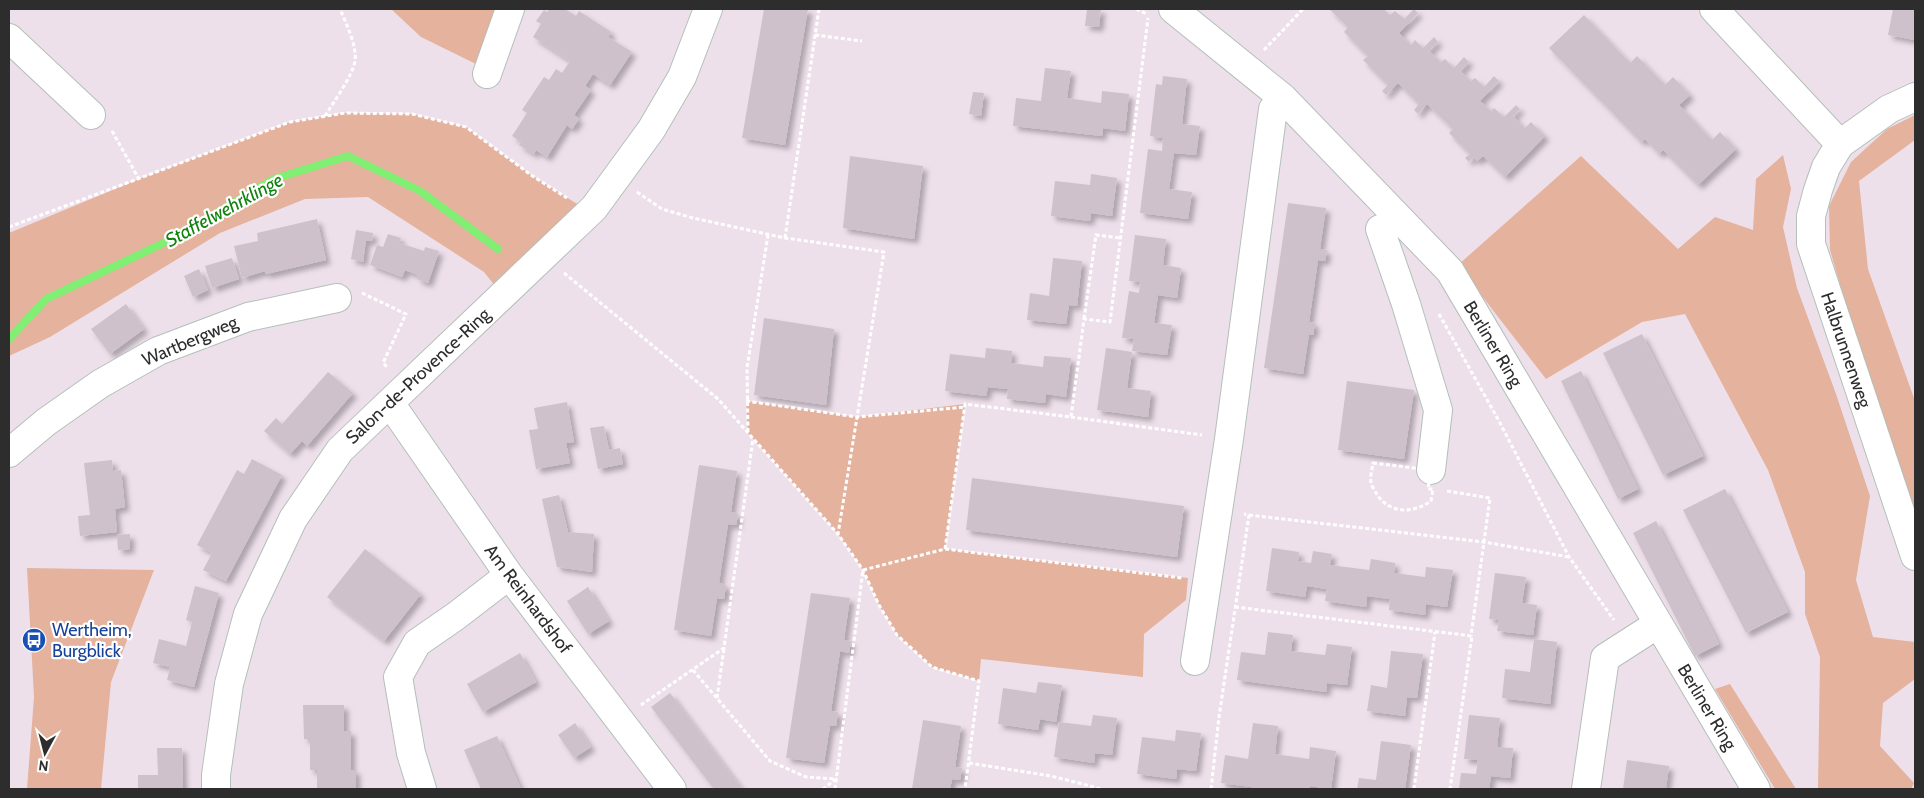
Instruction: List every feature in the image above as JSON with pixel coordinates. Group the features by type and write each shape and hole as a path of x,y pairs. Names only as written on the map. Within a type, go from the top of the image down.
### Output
{"street":[{"path":"488,74 510,9"},
{"path":"1714,9 1840,144"},
{"name":"Salon-de-Provence-Ring","path":"216,789 216,776 230,684 248,614 293,519 340,450 590,212 651,130 682,77 700,12"},
{"name":"Berliner Ring","path":"1161,12 1246,68 1283,98 1450,272 1756,789"},
{"path":"9,38 92,115"},
{"name":"Halbrunnenweg","path":"1915,97 1889,109 1840,144 1826,167 1811,216 1811,244 1915,556"},
{"path":"1195,661 1230,439 1272,109 1283,98"},
{"path":"1380,229 1406,304 1438,410 1426,474"},
{"name":"Wartbergweg","path":"9,453 46,422 100,384 158,351 248,317 337,298"},
{"name":"Am Reinhardshof","path":"390,403 508,575 672,789"},
{"path":"422,789 411,753 398,677 417,643 456,616 508,575"},
{"path":"1586,789 1605,658 1658,624"}],"path":[{"path":"325,116 353,71 356,60 352,38 340,9"},
{"path":"785,238 819,9"},
{"path":"1246,68 1303,9"},
{"path":"1084,319 1110,322 1121,238 1161,12"},
{"path":"815,35 862,41"},
{"path":"9,228 290,122 345,113 412,114 466,127 531,175 590,212"},
{"path":"92,115 113,132 139,179"},
{"path":"634,190 662,209 693,218 785,238 884,252 838,534"},
{"path":"748,433 746,401 747,368 768,234"},
{"path":"1072,417 1096,235 1121,238"},
{"path":"562,271 718,399 838,534 863,570 878,605 897,635 932,667 979,681 965,789"},
{"path":"337,298 362,292 406,314 383,363 392,371"},
{"path":"1434,306 1494,413 1569,557 1629,643"},
{"path":"746,401 857,417 965,407 965,404 1208,436"},
{"path":"945,549 965,407"},
{"path":"717,699 753,439"},
{"path":"1426,474 1428,489 1432,489 1431,501 1419,509 1406,511 1390,507 1380,498 1371,484 1373,463 1426,474 1490,498 1471,636"},
{"path":"1240,514 1484,542 1569,557"},
{"path":"1211,789 1219,717 1248,515"},
{"path":"863,570 945,549 1188,578"},
{"path":"835,789 863,570"},
{"path":"1235,607 1472,636 1450,789"},
{"path":"1414,789 1435,632"},
{"path":"724,648 693,670 770,761 806,777 836,779"},
{"path":"969,763 1051,776 1093,789 1102,789"},
{"path":"822,789 836,779"}],"shaded area":[{"path":"391,9 499,9 478,65 421,37"},
{"path":"345,113 412,114 466,127 531,175 590,212 503,296 484,272 368,197 305,199 220,233 50,337 9,356 9,233 139,179 290,122"},
{"path":"1915,115 1915,140 1859,181 1868,269 1915,401 1915,514 1858,346 1830,250 1829,206 1851,162 1887,129"},
{"path":"1783,155 1791,189 1783,227 1797,288 1836,394 1870,496 1856,580 1873,637 1915,642 1915,679 1883,703 1880,746 1914,783 1911,789 1818,789 1820,657 1805,614 1805,572 1768,470 1685,314 1642,322 1546,379 1458,265 1581,156 1678,249 1715,217 1753,230 1756,179"},
{"path":"746,401 857,417 965,404 945,549 1188,578 1186,600 1144,634 1143,677 981,659 979,681 932,667 897,635 879,605 863,570 838,534 748,433"},
{"path":"27,568 154,570 111,682 101,789 27,789 34,697"},
{"path":"1730,684 1796,789 1775,789 1715,689"}],"building":[{"path":"549,9 565,9 576,16 579,11 611,32 608,37 632,52 610,85 593,74 585,86 591,90 574,115 579,119 572,129 567,125 547,157 536,150 534,154 519,145 521,142 512,136 527,113 522,110 544,77 549,80 556,69 562,73 570,61 533,37 541,24 536,21 544,10 547,12"},
{"path":"764,9 808,9 785,145 742,138"},
{"path":"1087,9 1101,9 1099,27 1085,26"},
{"path":"1329,9 1384,9 1390,15 1395,11 1404,19 1414,9 1418,13 1399,33 1411,45 1415,40 1423,48 1434,37 1438,42 1429,51 1441,62 1445,59 1454,68 1464,57 1469,62 1460,71 1471,81 1475,78 1484,87 1494,76 1499,81 1480,101 1491,111 1494,108 1504,117 1516,105 1520,109 1513,116 1525,128 1531,122 1545,136 1505,177 1483,156 1477,161 1473,157 1469,162 1465,158 1470,154 1449,133 1453,129 1427,104 1418,114 1414,110 1419,104 1398,83 1386,95 1382,91 1388,85 1363,60 1368,56 1344,32 1348,27"},
{"path":"1893,9 1915,9 1915,40 1888,35"},
{"path":"1584,15 1630,63 1637,56 1665,85 1673,77 1690,95 1679,105 1712,140 1720,132 1736,149 1698,185 1663,150 1659,154 1645,139 1641,142 1549,48"},
{"path":"1045,68 1071,71 1067,98 1101,103 1102,91 1129,94 1125,131 1103,128 1102,136 1013,126 1016,98 1041,101"},
{"path":"1163,76 1187,79 1182,124 1200,126 1196,155 1174,153 1169,189 1192,192 1188,219 1140,213 1148,149 1162,151 1163,138 1150,136 1156,84 1162,85"},
{"path":"973,92 984,93 981,116 969,114"},
{"path":"850,156 923,166 914,239 843,228"},
{"path":"1091,174 1117,178 1112,216 1091,213 1090,221 1051,216 1055,181 1090,185"},
{"path":"1288,203 1326,208 1320,249 1327,250 1325,261 1318,260 1309,322 1315,323 1313,335 1309,334 1303,374 1264,368"},
{"path":"317,219 326,260 266,274 265,271 242,278 234,246 258,241 257,233"},
{"path":"356,230 373,233 372,241 366,240 363,262 351,259"},
{"path":"388,234 401,238 399,243 424,251 425,247 439,251 428,283 417,279 418,275 405,270 402,277 370,265 377,245 383,247"},
{"path":"1135,235 1166,239 1163,265 1181,268 1177,298 1158,295 1154,323 1172,325 1167,355 1132,351 1134,339 1122,338 1129,291 1139,293 1140,282 1129,281"},
{"path":"232,258 239,279 212,288 205,266"},
{"path":"1053,258 1082,261 1077,306 1069,305 1066,324 1027,320 1030,293 1049,296"},
{"path":"199,269 208,290 193,297 184,276"},
{"path":"126,304 144,329 110,354 91,329"},
{"path":"764,318 834,329 826,405 754,395"},
{"path":"1642,334 1703,456 1663,475 1603,353"},
{"path":"986,348 1012,351 1011,363 1043,367 1044,356 1071,358 1066,397 1046,394 1045,403 1007,399 1008,389 988,387 986,396 945,391 950,354 985,358"},
{"path":"1106,348 1132,352 1127,388 1151,391 1148,417 1097,410"},
{"path":"1581,371 1638,489 1618,499 1561,381"},
{"path":"328,372 353,393 307,446 302,441 290,454 264,431 276,418 282,424"},
{"path":"1347,381 1414,390 1404,459 1338,450"},
{"path":"567,402 574,442 566,443 570,463 536,469 529,430 538,429 534,408"},
{"path":"604,426 609,450 620,448 623,464 598,469 590,428"},
{"path":"252,459 282,475 226,581 203,570 212,553 197,545 237,470 244,474"},
{"path":"112,460 113,471 121,470 125,507 115,509 117,532 80,536 78,516 90,515 84,463"},
{"path":"699,465 737,471 731,512 738,514 736,525 728,524 719,583 726,585 724,599 717,598 711,636 674,630"},
{"path":"972,478 1184,506 1177,557 966,530"},
{"path":"1725,489 1788,612 1746,633 1683,510"},
{"path":"559,495 568,532 594,534 592,572 557,567 542,499"},
{"path":"1656,521 1719,644 1695,656 1633,533"},
{"path":"130,534 130,549 118,550 117,535"},
{"path":"1272,548 1299,552 1298,561 1311,563 1313,551 1332,554 1330,565 1369,570 1371,559 1395,563 1394,573 1425,577 1426,567 1453,570 1447,607 1426,604 1425,615 1389,610 1390,599 1367,596 1366,607 1325,601 1327,589 1307,586 1305,597 1266,591"},
{"path":"365,549 421,594 384,641 327,597"},
{"path":"1495,573 1526,577 1522,603 1537,605 1533,635 1497,631 1499,620 1489,619"},
{"path":"195,586 219,593 194,687 167,680 170,667 153,663 159,639 186,646 192,622 186,620"},
{"path":"588,587 609,621 588,634 567,601"},
{"path":"811,593 850,598 844,640 851,641 849,653 840,651 831,711 838,712 836,726 830,726 824,763 786,758"},
{"path":"1268,632 1293,635 1291,651 1325,655 1327,644 1352,647 1347,685 1327,683 1326,692 1237,680 1241,652 1265,655"},
{"path":"1534,639 1557,642 1550,704 1502,698 1505,669 1530,672"},
{"path":"1391,651 1423,654 1417,698 1407,697 1405,716 1367,711 1371,685 1387,688"},
{"path":"520,653 536,682 483,712 467,684"},
{"path":"1038,682 1062,685 1056,722 1040,719 1038,730 998,724 1003,688 1036,693"},
{"path":"670,693 742,789 714,789 651,707"},
{"path":"303,705 344,705 344,731 351,731 351,770 356,770 356,789 317,789 317,770 310,770 310,739 304,739"},
{"path":"1093,715 1117,718 1112,755 1095,753 1094,763 1054,757 1059,722 1091,726"},
{"path":"1469,715 1500,718 1497,747 1513,748 1510,778 1491,776 1489,789 1459,789 1461,773 1476,774 1478,760 1464,759"},
{"path":"923,720 961,726 955,767 962,768 960,780 952,779 950,789 912,789"},
{"path":"575,723 591,747 574,758 558,735"},
{"path":"1253,723 1278,726 1275,754 1309,759 1310,747 1336,751 1331,789 1310,786 1310,789 1266,789 1221,783 1225,755 1248,759"},
{"path":"1176,730 1201,733 1196,771 1177,769 1176,779 1137,774 1142,737 1175,741"},
{"path":"497,736 521,789 481,789 464,750"},
{"path":"1381,741 1411,745 1405,789 1357,789 1359,778 1376,780"},
{"path":"157,748 182,748 183,789 138,789 138,775 158,775"},
{"path":"1627,760 1669,766 1666,789 1623,789"}],"waterway":[{"name":"Staffelwehrklinge","path":"9,339 46,299 174,238 274,179 348,156 420,191 498,249"}],"place":[{"name":"Wertheim, Burgblick","path":"34,640"}]}
